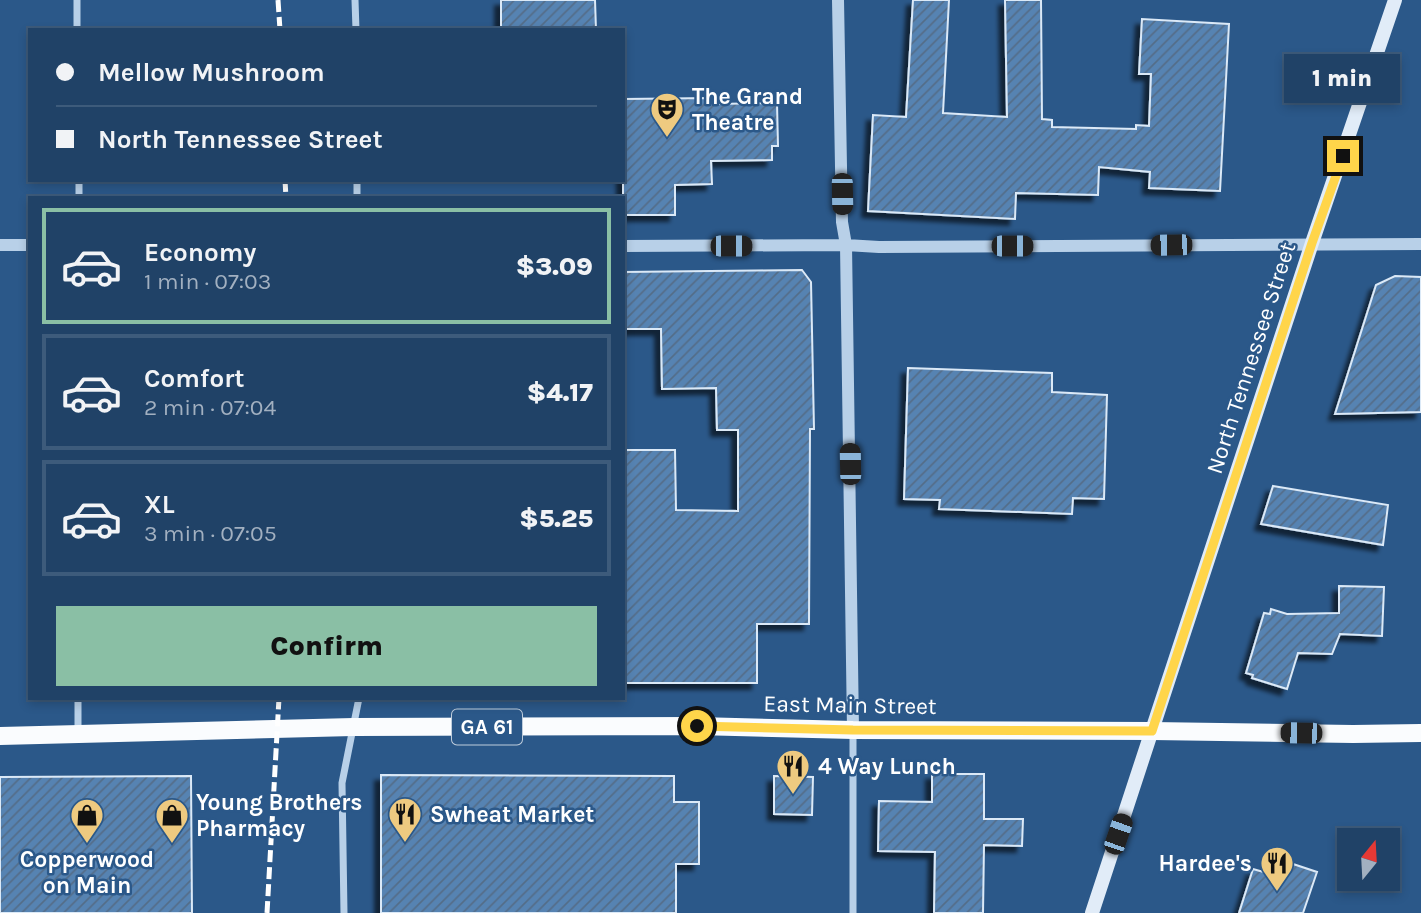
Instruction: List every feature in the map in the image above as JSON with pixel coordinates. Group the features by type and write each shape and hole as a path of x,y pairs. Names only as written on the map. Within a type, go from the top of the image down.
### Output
{"main road":[{"name":"North Tennessee Street","path":"1092,913 1312,243 1395,0"},
{"name":"East Main Street","path":"78,734 353,727 697,726 853,730 1421,733"},
{"name":"GA 61","path":"0,736 78,734"}],"street":[{"path":"77,0 77,28"},
{"path":"355,0 356,28"},
{"path":"838,0 842,222 846,245 853,913"},
{"path":"625,246 1421,244"},
{"path":"0,245 28,245"},
{"path":"78,700 78,734"},
{"path":"344,913 342,783 359,700"}],"building":[{"path":"501,0 595,0 596,28 501,28"},
{"path":"913,0 949,0 943,113 1007,117 1005,0 1041,0 1042,119 1052,120 1052,127 1136,129 1136,125 1149,126 1151,74 1139,74 1142,19 1229,24 1220,191 1149,188 1150,172 1099,167 1098,195 1016,193 1015,219 868,211 873,115 906,117"},
{"path":"711,98 711,104 777,103 778,146 772,146 772,160 711,161 712,184 675,185 675,215 625,215 625,99"},
{"path":"802,270 811,282 814,429 810,429 809,624 757,624 757,683 625,683 625,450 675,450 676,510 738,511 738,430 717,430 716,388 662,389 661,329 625,329 625,272"},
{"path":"1395,276 1421,277 1421,412 1335,414 1376,285"},
{"path":"908,368 1052,373 1052,392 1107,395 1104,499 1073,498 1072,514 939,509 940,500 904,499"},
{"path":"1273,486 1388,505 1383,545 1261,524"},
{"path":"1339,586 1384,587 1382,636 1340,634 1332,654 1298,653 1287,689 1252,678 1253,675 1246,673 1264,613 1270,614 1271,609 1287,614 1339,613"},
{"path":"932,774 984,774 984,819 1023,819 1022,846 984,845 983,913 934,913 935,852 878,851 879,801 932,802"},
{"path":"381,775 674,776 674,802 699,802 699,864 676,864 676,913 381,913"},
{"path":"191,776 192,913 0,913 0,777"},
{"name":"4 Way Lunch","path":"774,776 813,777 812,815 774,814"},
{"name":"Hardee's","path":"1272,857 1317,872 1303,913 1239,913 1253,869 1267,873"}],"railway":[{"path":"278,0 280,28"},
{"path":"285,182 286,196"},
{"path":"267,913 279,700"}],"place":[{"name":"The Grand Theatre","path":"667,139"},
{"name":"4 Way Lunch","path":"793,796"},
{"name":"Swheat Market","path":"405,844"},
{"name":"Copperwood on Main","path":"87,845"},
{"name":"Young Brothers Pharmacy","path":"172,845"},
{"name":"Hardee's","path":"1277,893"}],"route":[{"path":"697,726 853,730 1152,731 1343,156"}]}
